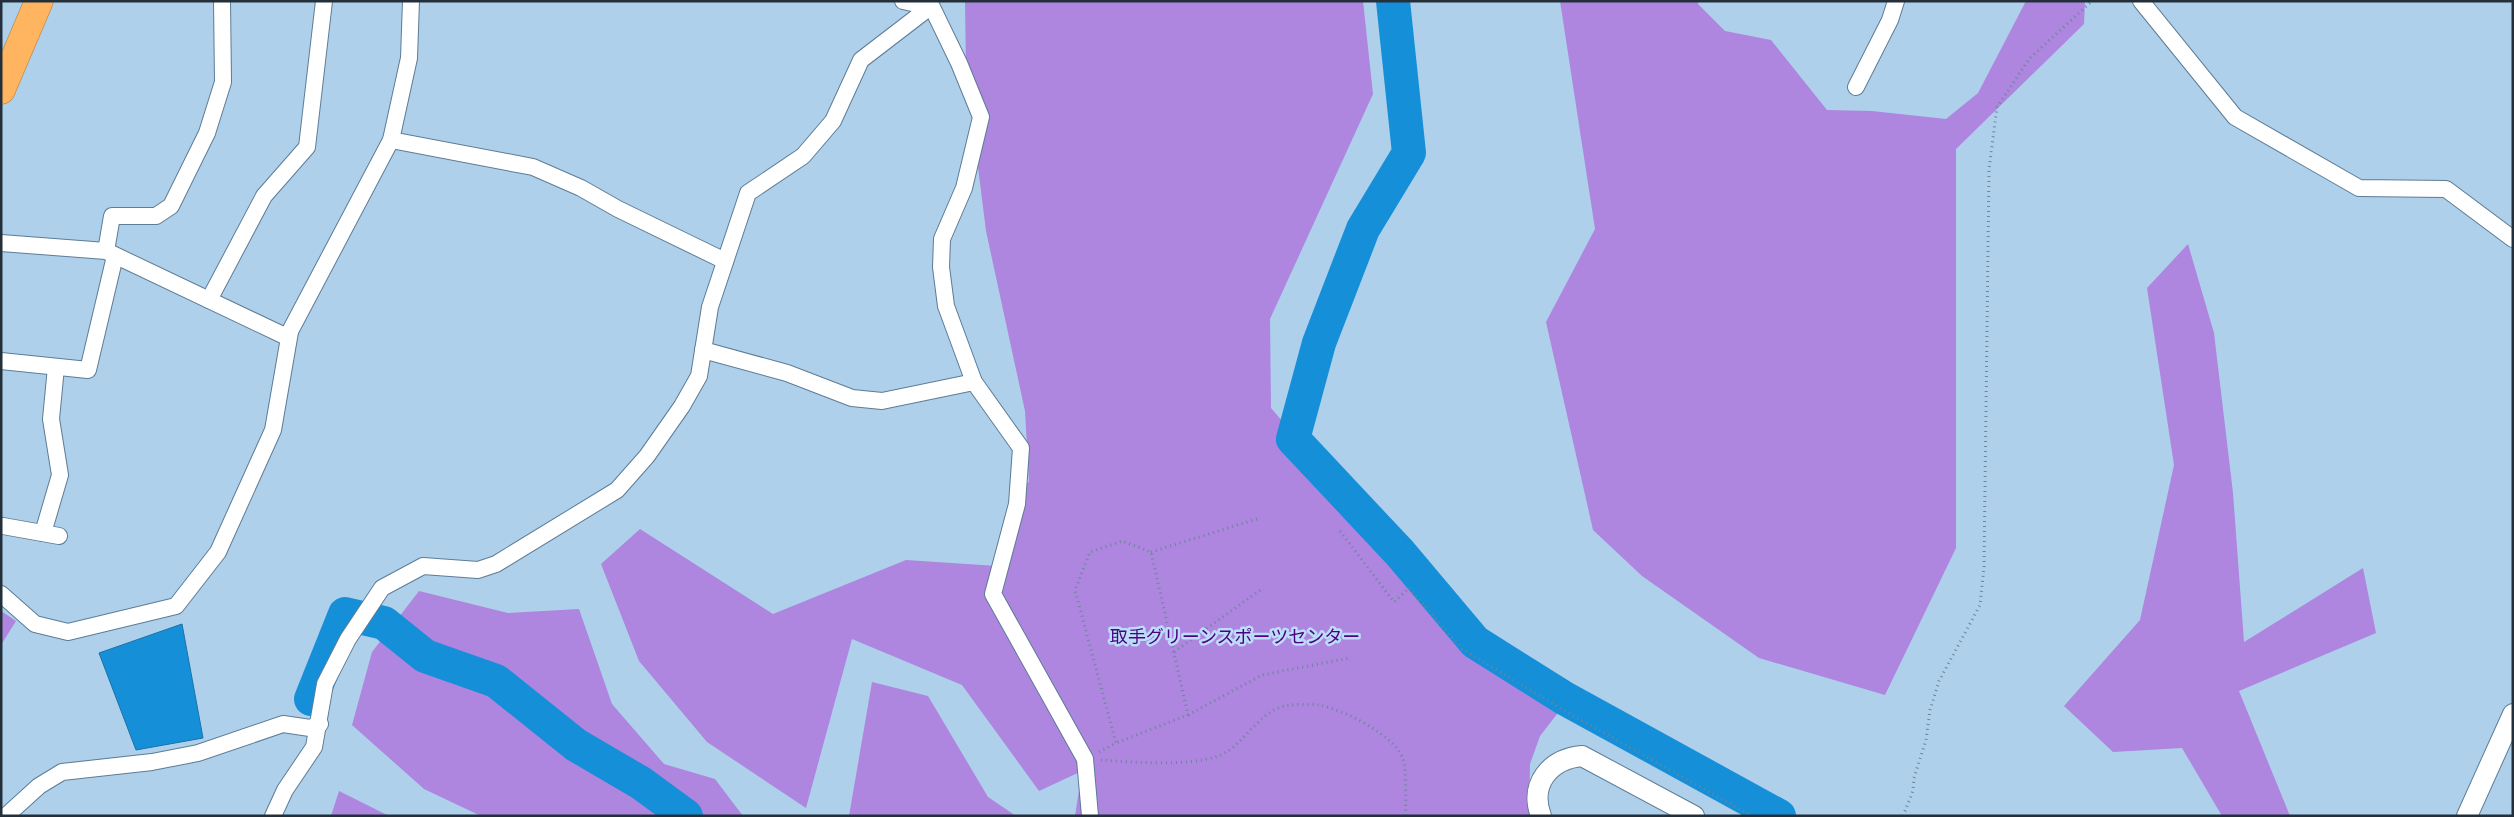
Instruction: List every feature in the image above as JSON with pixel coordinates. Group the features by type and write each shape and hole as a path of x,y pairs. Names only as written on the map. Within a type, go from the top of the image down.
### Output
{"highway":[{"path":"1,90 39,1"}],"street":[{"path":"1,361 88,370 111,253 112,216 156,216 171,206 207,133 223,82 222,1"},
{"path":"209,300 264,196 307,147 324,1"},
{"path":"1,243 111,253 287,337 391,140 409,58 411,1"},
{"path":"903,1 929,4"},
{"path":"1856,88 1890,20 1896,1"},
{"path":"2141,1 2235,117 2359,188 2446,189 2513,239"},
{"path":"272,816 285,790 314,747 320,724 325,684 348,639 382,588 423,566 478,570 496,564 617,490 647,456 682,406 699,376 710,307 748,193 802,156 833,121 861,60 929,4"},
{"path":"929,4 959,63 981,117 964,188 942,240 941,267 946,306 974,382 1021,448 1017,504 992,594 1085,759 1090,816"},
{"path":"391,140 533,167 581,188 618,209 725,262"},
{"path":"1,594 35,624 68,632 176,606 218,552 273,430 290,332"},
{"path":"703,350 787,373 852,398 882,401 974,382"},
{"path":"43,533 60,475 51,419 56,367"},
{"path":"3,526 59,536"},
{"path":"2467,816 2513,714"},
{"path":"8,808 62,772 152,762 198,753 283,724 310,728 320,724"},
{"path":"1541,816 1538,807 1540,780 1550,767 1569,757 1582,756 1694,816"}],"path":[{"path":"1903,816 1913,791 1914,778 1926,740 1930,710 1939,681 1980,605 1984,567 1989,169 1997,107 2030,58 2092,1"},
{"path":"1116,743 1075,590 1090,552 1122,541 1151,552 1260,518"},
{"path":"1340,531 1394,602 1410,588 1462,649 1570,714 1752,816"},
{"path":"1151,552 1188,715"},
{"path":"1174,652 1262,588"},
{"path":"1085,759 1116,743 1188,715 1262,675 1349,658"},
{"path":"1085,759 1174,762 1219,756 1249,733 1263,717 1281,707 1319,705 1353,717 1383,734 1403,758 1406,816"}],"green space":[{"name":"取手グリーンスポーツセンター","path":"965,1 1363,1 1373,94 1270,319 1271,408 1463,631 1571,696 1540,736 1530,764 1529,813 1532,816 1075,816 1082,771 1039,791 962,685 852,639 806,808 707,742 639,661 601,564 640,529 773,614 906,560 997,566 1019,486 1029,482 1025,411 986,231 966,71"},
{"path":"1560,1 1698,1 1698,4 1725,31 1771,40 1827,110 1872,111 1946,119 1978,93 2026,1 2085,1 2084,24 1956,149 1956,548 1885,695 1759,658 1642,576 1593,530 1546,322 1595,229"},
{"path":"2188,244 2214,333 2233,493 2244,642 2363,568 2376,633 2239,691 2290,816 2222,816 2182,748 2113,752 2064,706 2140,620 2174,465 2147,288"},
{"path":"419,591 508,613 579,609 612,704 664,764 715,779 743,816 481,816 424,789 352,725 372,652"},
{"path":"1,611 16,621 1,645"},
{"path":"872,682 928,696 988,797 1016,816 849,816"},
{"path":"339,791 389,816 331,816"}],"water":[{"path":"182,624 203,738 136,750 99,653"}],"waterway":[{"path":"1393,1 1409,153 1363,229 1319,343 1293,439 1400,553 1475,642 1564,698 1779,816"},
{"path":"311,699 345,614 384,623 425,656 496,681 576,745 641,783 686,816"}]}
